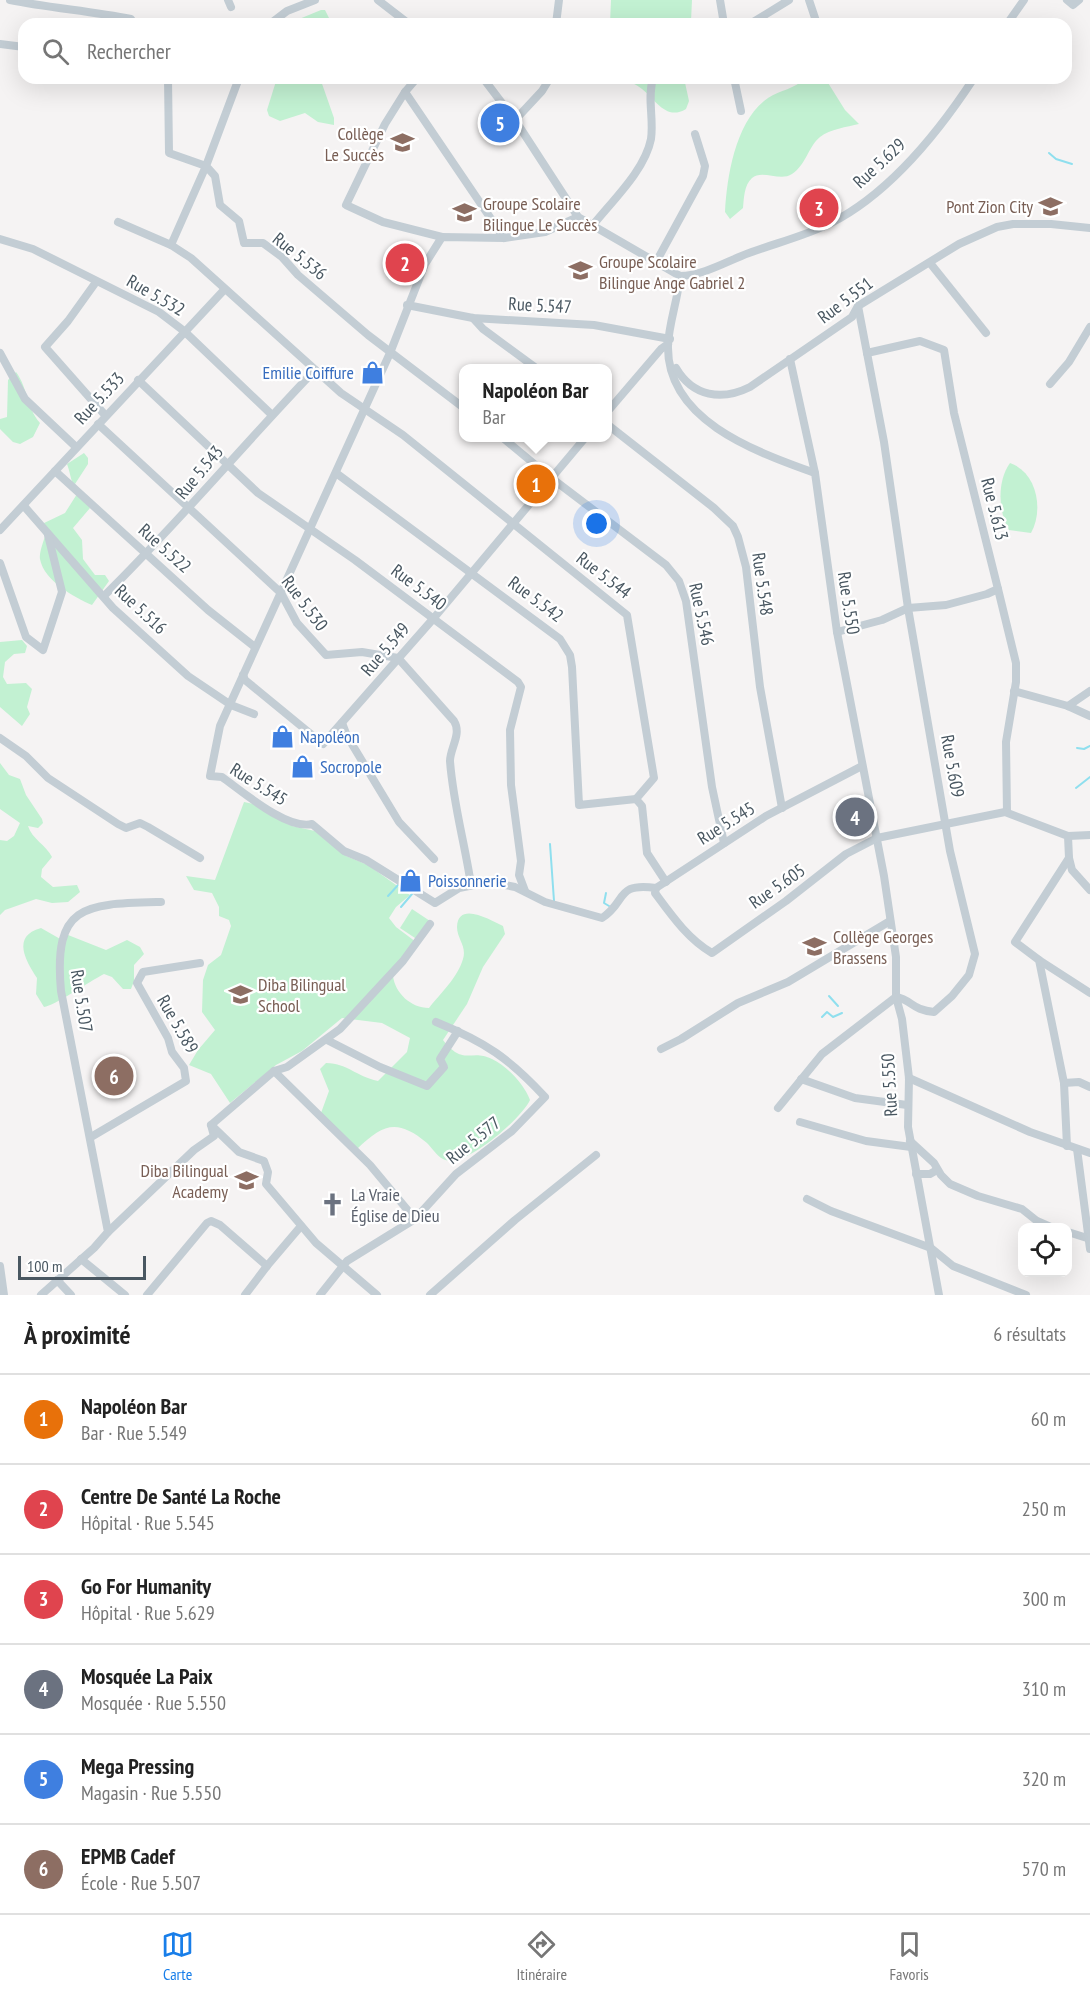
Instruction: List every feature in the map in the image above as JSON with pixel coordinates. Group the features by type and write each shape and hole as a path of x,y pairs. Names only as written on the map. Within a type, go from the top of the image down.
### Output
{"street":[{"path":"10,0 110,18"},
{"path":"278,18 287,11 315,0"},
{"path":"378,0 401,18"},
{"path":"557,18 559,0"},
{"path":"720,0 723,18"},
{"path":"760,18 789,0"},
{"path":"809,0 815,18"},
{"path":"1011,18 1024,0"},
{"path":"1067,0 1073,5 1079,0"},
{"path":"0,44 18,46"},
{"path":"168,84 169,153 206,166"},
{"path":"171,245 206,166 237,84"},
{"path":"412,84 385,124 346,205 383,222 442,237 504,238 545,232 578,217"},
{"path":"488,84 515,120 578,217 655,264 680,276 669,341 671,359 682,396 716,427 766,453 815,473"},
{"path":"515,120 546,84"},
{"path":"593,225 634,172 650,142 652,84"},
{"path":"735,84 741,111"},
{"name":"Rue 5.629","path":"680,276 702,272 818,228 849,212 910,159 969,84"},
{"path":"405,92 504,238"},
{"path":"655,264 703,176 705,166 695,134"},
{"name":"Rue 5.536","path":"206,166 215,176 220,205 239,221 244,243 263,243 282,257 298,274 390,353"},
{"name":"Rue 5.544","path":"118,222 171,245 191,258 315,370 365,410 403,435 627,615 654,778 636,799"},
{"name":"Rue 5.551","path":"671,359 685,382 704,393 716,396 728,395 750,387 852,316 858,306 959,244 1005,226 1051,224 1089,229"},
{"name":"Rue 5.545","path":"442,237 425,264 365,410 220,726 210,776 222,777 284,820 304,826 312,824 344,851 366,860 435,903 459,888 489,882 525,891 545,902 602,918 621,895 629,890 640,885 656,888 782,808 862,766"},
{"name":"Rue 5.532","path":"0,238 33,249 159,312 184,331 272,415"},
{"path":"930,263 986,333"},
{"path":"96,282 68,321 45,347 105,415"},
{"name":"Rue 5.533","path":"0,530 224,290"},
{"name":"Rue 5.547","path":"407,305 473,318 594,325 669,341"},
{"name":"Rue 5.609","path":"858,306 884,442 908,608 958,893 975,954 969,975 952,996 934,1012 919,1011 903,998 896,997"},
{"path":"473,318 483,329 529,364"},
{"path":"1050,384 1069,362 1090,327"},
{"path":"612,406 669,341"},
{"name":"Rue 5.613","path":"867,353 920,341 944,350 954,413 998,589"},
{"path":"0,353 25,399 76,447"},
{"path":"390,353 459,404"},
{"name":"Rue 5.550","path":"790,359 815,473 837,632 877,838 896,957 896,997 902,1019 909,1078 907,1105 910,1144 939,1295"},
{"name":"Rue 5.543","path":"106,594 190,508 226,464 315,370"},
{"name":"Rue 5.540","path":"138,380 258,493 433,619 521,687 510,730 511,785 521,861 519,875 525,891"},
{"name":"Rue 5.530","path":"98,424 281,593 297,623 326,655 362,652 398,658"},
{"name":"Rue 5.548","path":"612,428 714,508 733,526 738,537 746,567 760,687 782,808"},
{"name":"Rue 5.546","path":"508,442 666,565 679,581 686,601 712,788 724,843"},
{"name":"Rue 5.549","path":"243,675 245,680 323,744 433,619 581,442"},
{"name":"Rue 5.522","path":"55,471 208,610 255,647"},
{"name":"Rue 5.542","path":"336,473 472,571 560,639 570,655 579,806 636,799"},
{"name":"Rue 5.516","path":"24,506 112,608 188,676 231,705 254,714"},
{"path":"0,563 26,637 43,650 62,592 47,532"},
{"path":"837,632 882,620 908,608 946,605 998,589 1016,663 1006,741 1007,812 1068,837 1090,835"},
{"path":"398,658 457,727 450,760 459,825 471,885"},
{"path":"1014,691 1068,706 1090,716"},
{"path":"1068,706 1090,691"},
{"path":"342,723 352,744 399,822 434,859"},
{"path":"0,738 26,756 48,778 118,824 126,828 140,823 200,858"},
{"path":"636,799 642,806 647,853 666,882"},
{"name":"Rue 5.605","path":"656,888 655,893 675,920 698,945 712,953 786,901 846,854 877,838 1007,812"},
{"path":"1068,837 1069,858 1076,875 1090,890"},
{"path":"1069,858 1015,942 1090,993"},
{"name":"Rue 5.507","path":"108,1232 59,966 66,928 84,910 111,903 161,902"},
{"path":"661,1049 681,1040 738,1003 797,976 890,921"},
{"path":"211,1125 274,1071 288,1067 327,1040 374,994 417,945 430,924"},
{"path":"1039,960 1065,1083 1066,1146"},
{"name":"Rue 5.589","path":"92,1137 186,1081 184,1068 172,1052 168,1038 137,983 143,972 201,963"},
{"path":"778,1108 822,1054 896,997"},
{"name":"Rue 5.577","path":"320,1295 357,1253 415,1219 456,1174 512,1131 545,1097 518,1068 498,1052 436,1022"},
{"path":"327,1040 380,1067 427,1086 444,1067 440,1059 458,1031"},
{"path":"274,1071 370,1165 415,1219"},
{"path":"909,1078 1066,1146 1090,1153"},
{"path":"801,1079 855,1098 907,1105"},
{"path":"1065,1083 1079,1082 1090,1087"},
{"path":"800,1122 866,1142 910,1144 934,1163 947,1181 957,1187 1023,1209 1042,1223"},
{"path":"211,1125 239,1152 264,1161 268,1172 266,1184 301,1226 343,1267 377,1295"},
{"path":"41,1295 194,1150 214,1136 211,1125"},
{"path":"1077,1149 1090,1249"},
{"path":"430,1295 515,1220 596,1155"},
{"path":"916,1174 930,1174 937,1170"},
{"path":"807,1199 831,1211 931,1248 952,1266 1026,1295"},
{"path":"147,1295 202,1226 211,1221 267,1266"},
{"path":"245,1295 301,1226"},
{"path":"1072,1233 1089,1239"},
{"path":"81,1259 125,1295"},
{"path":"0,1266 4,1295"},
{"path":"57,1280 71,1295"}],"green space":[{"path":"611,0 692,0 691,18 610,18"},
{"path":"325,10 329,18 302,18"},
{"path":"275,84 322,84 334,118 334,125 318,122 305,113 280,121 269,116 267,110"},
{"path":"633,84 685,84 689,101 686,109 679,112 667,111 640,87"},
{"path":"829,84 845,110 859,124 824,134 813,146 801,166 792,174 782,177 761,175 752,178 746,188 743,208 730,219 725,212 731,165 735,149 748,120 768,98 797,85"},
{"path":"16,372 23,384 32,411 40,423 33,437 20,444 13,442 0,429 0,419 7,417 8,380"},
{"path":"84,453 88,458 88,464 75,484 90,508 73,528 82,540 83,559 95,575 105,575 109,581 92,605 77,598 53,581 40,559 45,536 42,532 42,524 65,513 77,494 67,464"},
{"path":"1010,463 1026,474 1036,493 1037,514 1031,533 1009,530 1005,522 1000,496 1003,478"},
{"path":"22,640 27,646 25,653 14,654 5,662 3,677 7,684 26,683 32,689 27,707 30,714 22,726 0,707 0,642"},
{"path":"0,763 9,775 20,779 26,795 42,819 43,823 38,828 28,826 52,857 42,869 41,877 53,887 77,885 80,892 68,902 52,903 36,899 5,910 0,915 0,840 7,841 14,836 20,823 0,809"},
{"path":"244,802 258,805 292,826 315,831 346,856 368,865 410,895 396,907 389,918 396,927 416,942 393,976 401,994 416,1005 429,1008 461,966 464,950 457,927 463,915 476,914 503,926 505,934 483,967 467,1004 443,1040 450,1048 462,1055 485,1056 498,1062 515,1076 530,1100 516,1118 491,1141 464,1157 452,1161 441,1158 416,1135 399,1127 391,1127 375,1134 357,1149 321,1113 329,1091 320,1069 326,1063 341,1066 378,1081 407,1052 410,1038 382,1023 342,1018 302,1051 276,1065 230,1103 211,1074 189,1065 215,1030 202,1012 203,980 208,965 221,955 231,926 229,920 219,916 219,907 212,893 194,890 186,876 215,880"},
{"path":"412,909 430,921 418,940 400,928"},
{"path":"41,928 62,940 68,935 106,950 127,940 140,947 144,954 134,965 134,981 131,989 123,989 112,977 104,974 44,1007 36,994 37,978 24,950 26,937"}],"waterway":[{"path":"1049,153 1056,159 1072,164"},
{"path":"1077,748 1084,749 1090,746"},
{"path":"1076,788 1090,777"},
{"path":"550,844 554,901"},
{"path":"388,896 399,884"},
{"path":"606,893 604,903 609,906"},
{"path":"401,907 412,894"},
{"path":"829,996 838,1006"},
{"path":"822,1017 827,1012 833,1017 842,1013"}],"place":[{"name":"Mega Pressing","path":"500,123"},
{"name":"Collège Le Succès","path":"402,143"},
{"name":"Pont Zion City","path":"1051,206"},
{"name":"Go For Humanity","path":"819,208"},
{"name":"Groupe Scolaire Bilingue Le Succès","path":"465,213"},
{"name":"Centre De Santé La Roche","path":"405,263"},
{"name":"Groupe Scolaire Bilingue Ange Gabriel 2","path":"581,271"},
{"name":"Emilie Coiffure","path":"372,372"},
{"name":"Napoléon Bar","path":"536,484"},
{"name":"Napoléon","path":"282,736"},
{"name":"Socropole","path":"302,766"},
{"name":"Mosquée La Paix","path":"855,817"},
{"name":"Poissonnerie","path":"410,880"},
{"name":"Collège Georges Brassens","path":"815,946"},
{"name":"Diba Bilingual School","path":"240,994"},
{"name":"EPMB Cadef","path":"114,1076"},
{"name":"Diba Bilingual Academy","path":"246,1180"},
{"name":"La Vraie Église de Dieu","path":"333,1204"}]}
